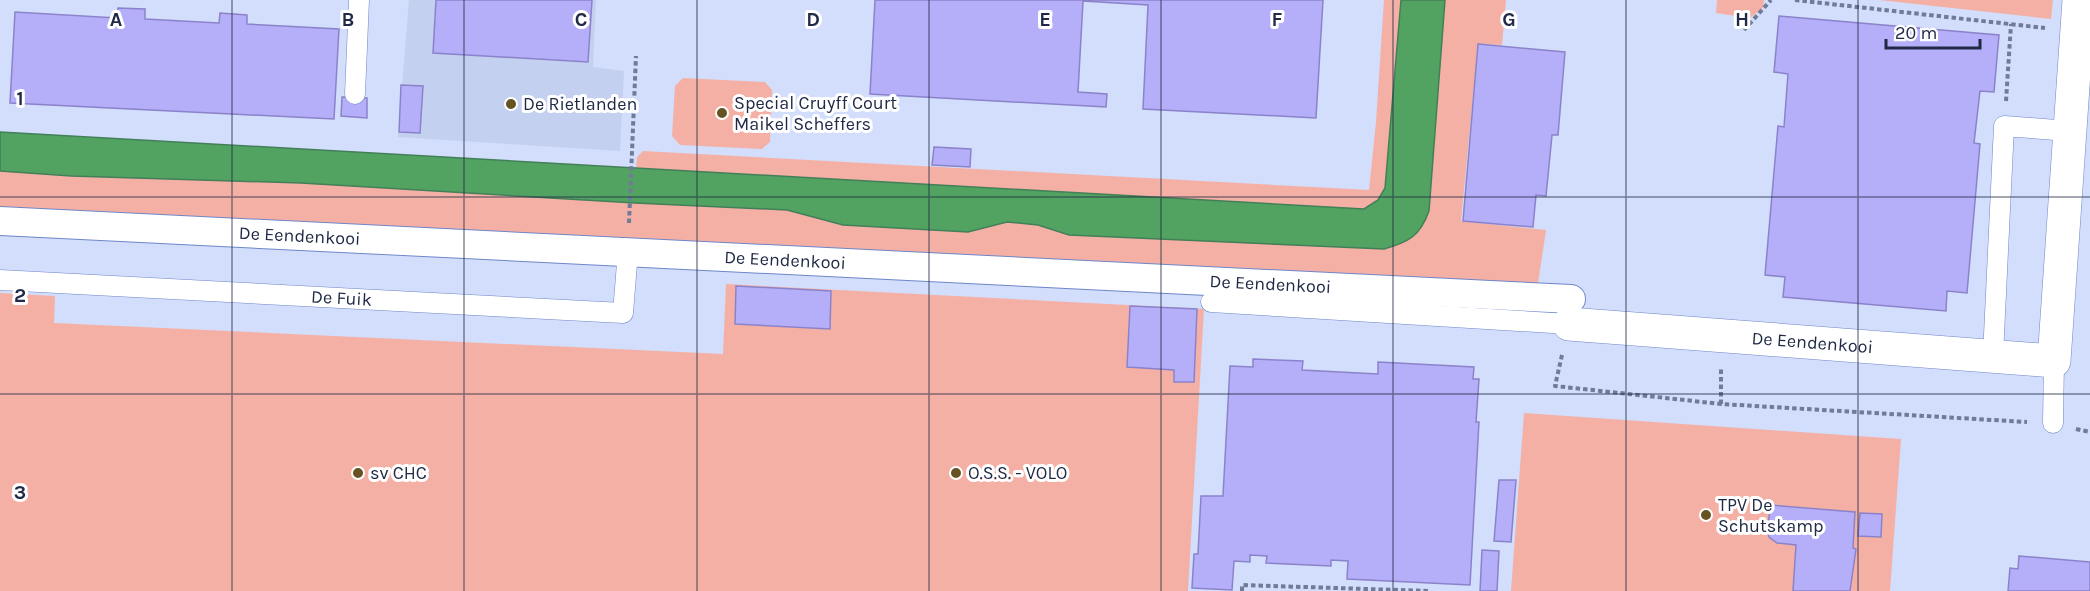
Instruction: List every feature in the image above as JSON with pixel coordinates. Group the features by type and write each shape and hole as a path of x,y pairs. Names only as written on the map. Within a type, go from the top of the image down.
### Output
{"street":[{"path":"2054,361 2069,131 2082,21"},
{"name":"De Eendenkooi","path":"0,221 628,251 1570,312 1993,357 2054,361"}],"lane":[{"path":"355,94 359,0"},
{"path":"1993,357 2004,126 2069,131"},
{"name":"De Fuik","path":"0,280 623,312 628,251"},
{"name":"De Eendenkooi","path":"1211,302 1570,312"},
{"path":"2054,361 2054,423"}],"path":[{"path":"1744,30 1771,0"},
{"path":"1795,0 2011,24 2082,21"},
{"path":"2004,126 2011,24"},
{"path":"630,213 636,56"},
{"path":"1570,312 1555,386 1721,405 2054,423"},
{"path":"1242,591 1242,585 1429,591"}],"shaded area":[{"name":"De Rietlanden","path":"409,0 596,0 593,67 624,71 620,151 398,137"},
{"path":"1384,0 1401,0 1385,188 1378,200 1364,209 636,168 637,157 643,151 1369,190"},
{"path":"1401,0 1445,0 1429,211 1426,220 1412,237 1384,249 1069,235 1038,225 1007,222 968,232 843,225 787,210 301,183 71,176 0,171 0,132 1364,209 1378,200 1385,188"},
{"path":"1445,0 1506,0 1502,45 1478,44 1461,221 1546,230 1537,290 0,212 0,171 71,176 301,183 787,210 843,225 968,232 1007,222 1038,225 1069,235 1429,211"},
{"path":"1717,0 1764,0 1763,8 1750,18 1716,13"},
{"path":"1879,0 2053,0 2051,19"},
{"name":"Special Cruyff Court Maikel Scheffers","path":"683,78 765,82 772,90 770,142 762,149 680,145 672,136 675,86"},
{"path":"726,284 1204,309 1188,591 0,591 0,293 55,296 54,323 723,354"},
{"name":"TPV De Schutskamp","path":"1524,413 1901,439 1890,591 1511,591"}],"building":[{"path":"436,0 592,0 588,62 433,53"},
{"path":"875,0 1323,0 1316,118 1143,109 1148,5 1083,1 1078,92 1107,94 1106,107 870,94"},
{"path":"118,8 145,9 145,19 219,23 220,13 247,15 247,24 339,29 334,119 10,103 15,12 117,18"},
{"path":"1779,16 1999,35 1994,92 1980,91 1974,143 1980,144 1967,293 1947,291 1946,311 1783,297 1785,277 1765,275 1778,126 1784,127 1788,74 1774,72"},
{"path":"1478,44 1565,52 1558,135 1552,135 1546,196 1536,195 1533,227 1463,221"},
{"path":"401,85 423,86 420,133 399,132"},
{"path":"342,97 367,98 367,118 341,116"},
{"path":"934,147 971,149 970,167 932,165"},
{"path":"736,286 831,291 830,329 735,324"},
{"path":"1130,306 1197,309 1194,382 1174,382 1174,370 1127,367"},
{"path":"1253,359 1303,361 1302,370 1378,374 1378,362 1474,367 1473,379 1479,379 1476,422 1479,422 1470,585 1347,579 1348,561 1331,560 1331,566 1266,563 1267,556 1250,555 1250,562 1234,561 1232,590 1192,588 1194,554 1198,554 1201,496 1223,496 1230,366 1253,367"},
{"path":"1499,480 1516,480 1511,542 1494,541"},
{"path":"1770,505 1855,512 1853,548 1856,549 1850,591 1793,591 1796,545 1777,543 1769,537"},
{"path":"1860,513 1882,514 1881,537 1858,536"},
{"path":"1482,550 1499,551 1497,591 1480,591"},
{"path":"2019,556 2090,562 2090,591 2008,591 2010,568 2018,569"}],"place":[{"name":"De Rietlanden","path":"511,104"},
{"name":"Special Cruyff Court Maikel Scheffers","path":"722,113"},
{"name":"sv CHC","path":"358,473"},
{"name":"O.S.S. - VOLO","path":"956,473"},
{"name":"TPV De Schutskamp","path":"1706,515"}]}
